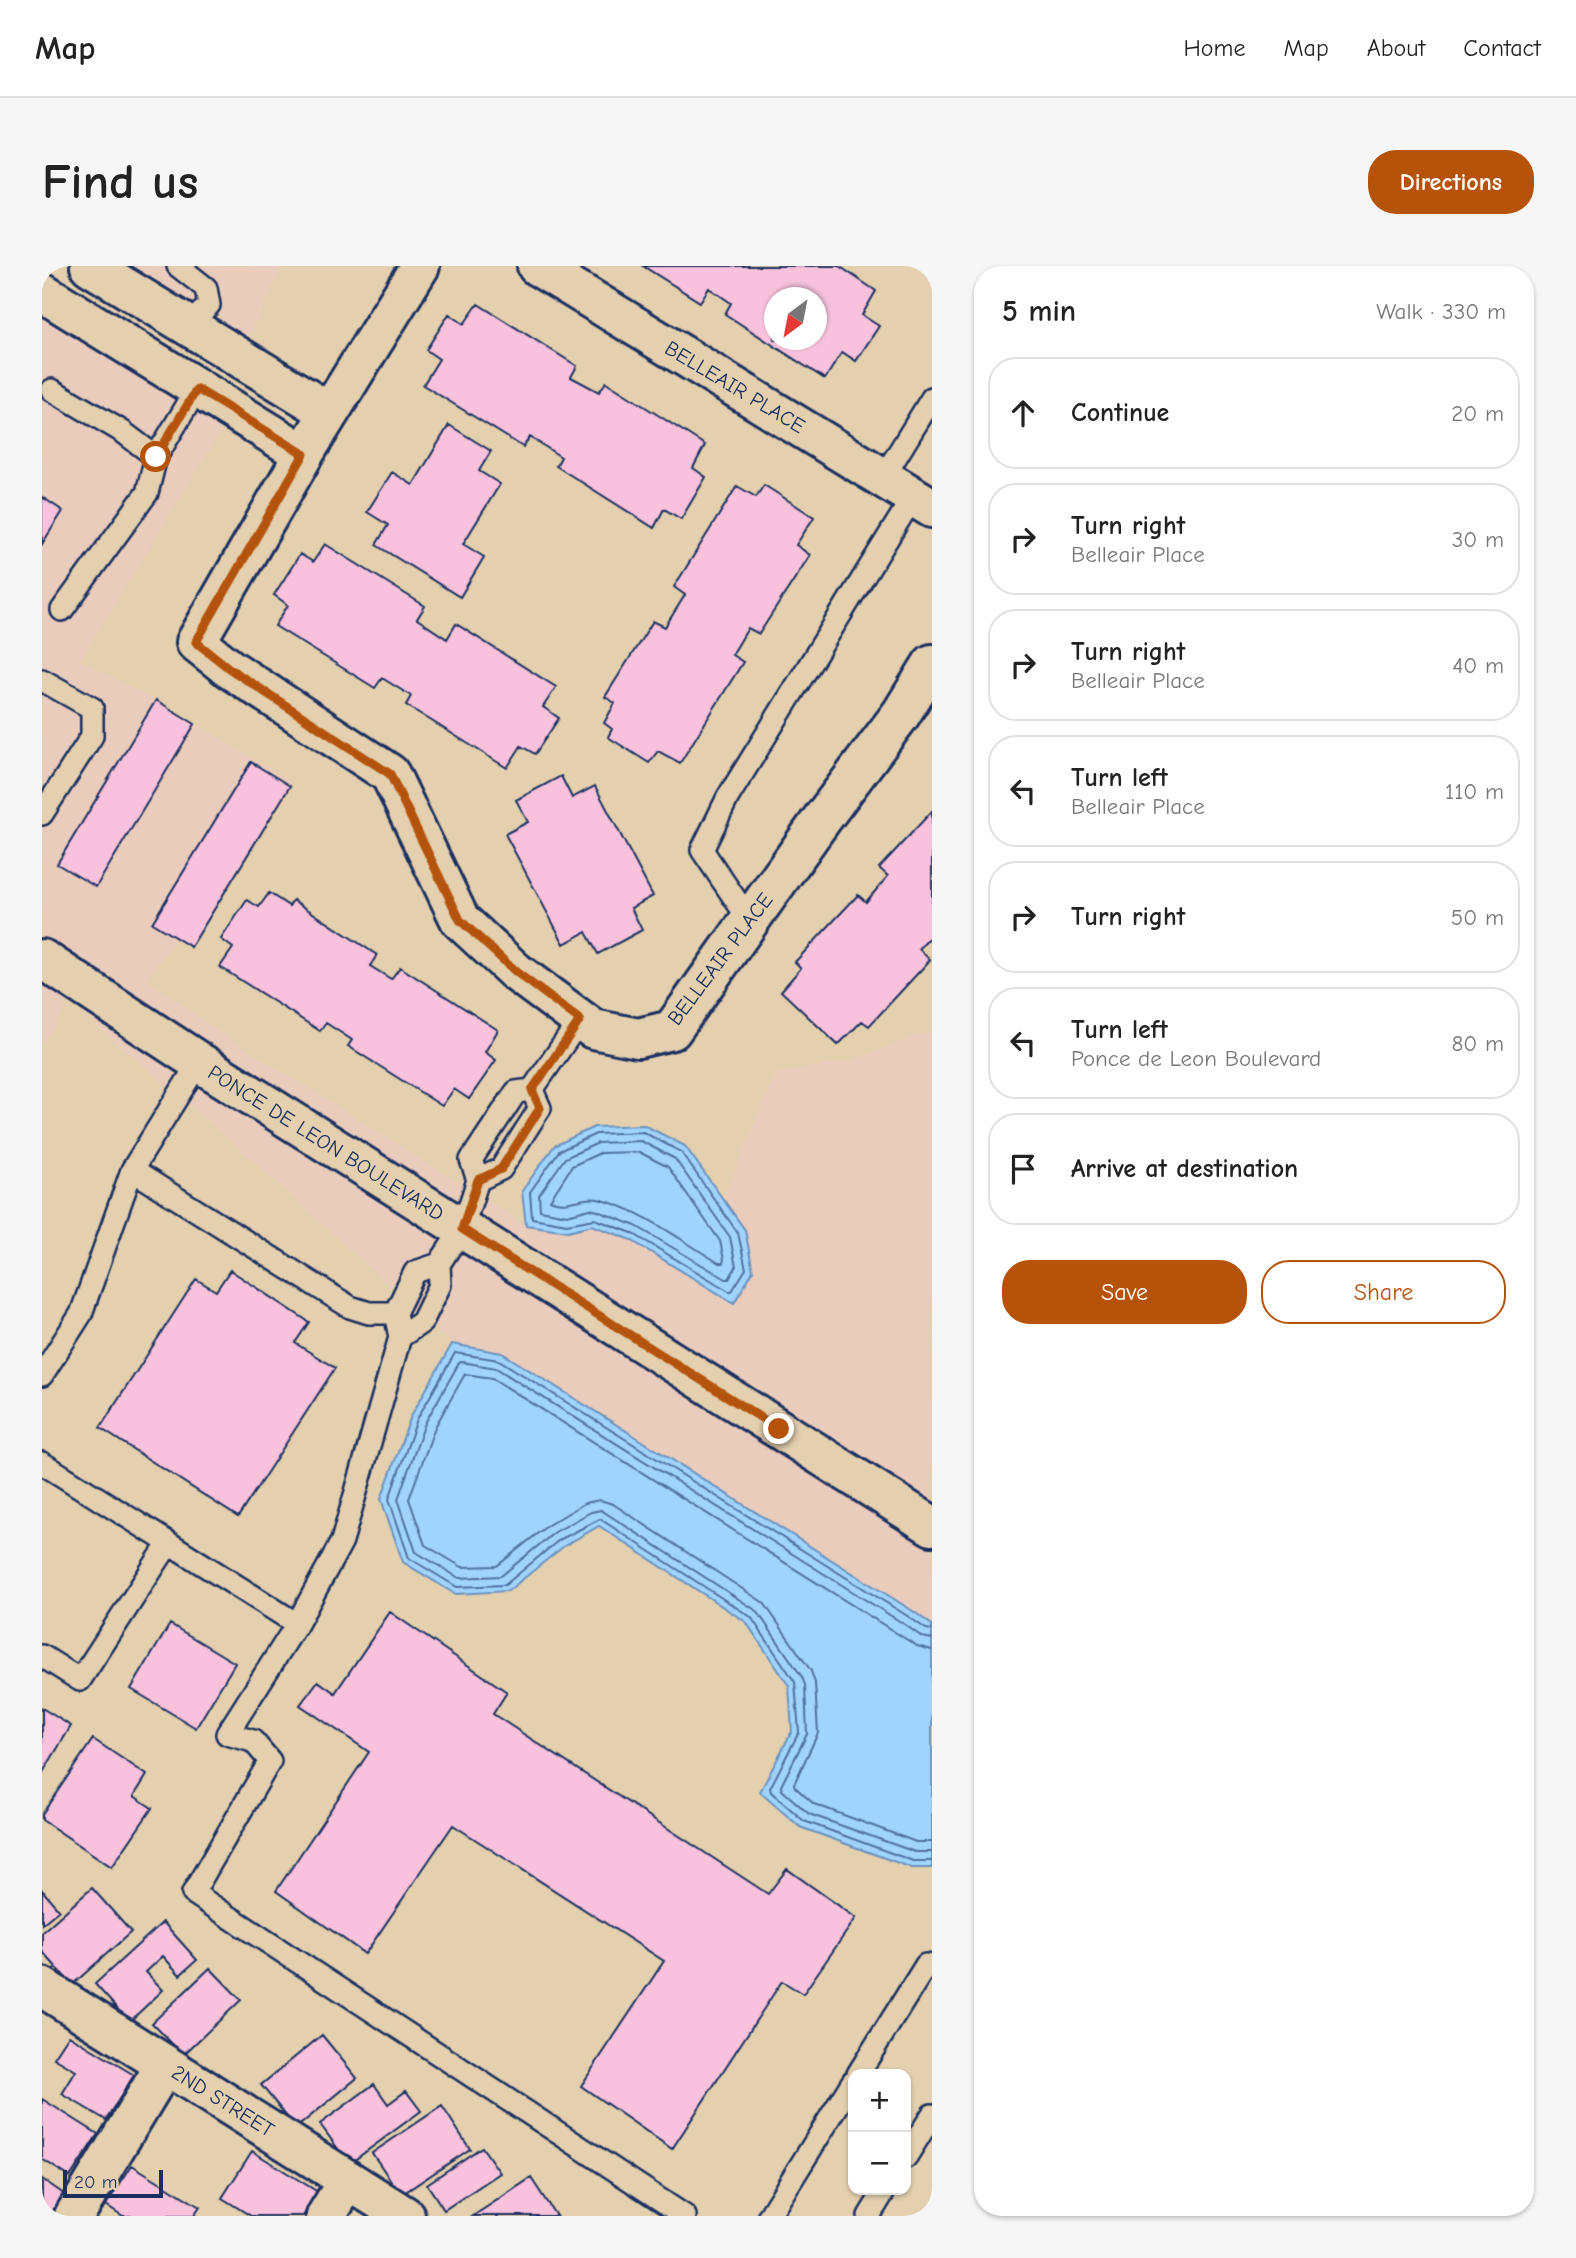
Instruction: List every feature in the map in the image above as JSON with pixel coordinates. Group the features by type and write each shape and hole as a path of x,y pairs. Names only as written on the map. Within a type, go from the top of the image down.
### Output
{"street":[{"path":"90,266 329,412"},
{"name":"BELLEAIR PLACE","path":"420,266 329,412 196,642 230,669 390,774 460,920 516,972 593,1029 638,1038 672,1030 822,819 901,714 932,664"},
{"name":"BELLEAIR PLACE","path":"537,266 910,494"},
{"path":"42,292 304,454"},
{"name":"PONCE DE LEON BOULEVARD","path":"42,959 199,1062 932,1526"},
{"name":"2ND STREET","path":"42,1987 405,2216"},
{"path":"74,2216 165,2065"},
{"path":"326,2216 348,2180"}],"lane":[{"path":"178,266 205,288 209,305 188,326"},
{"path":"61,610 147,493 156,457 197,389"},
{"path":"45,393 123,432 156,457"},
{"path":"750,921 702,850 728,797 910,494 932,398"},
{"path":"42,680 92,708 92,736 42,814"},
{"path":"400,1337 422,1322 440,1285 439,1264 462,1229 478,1180 471,1160 516,1092 532,1090 580,1020"},
{"path":"42,1375 80,1314 132,1170 199,1062"},
{"path":"478,1180 501,1169 540,1108 532,1090"},
{"path":"132,1170 350,1307 369,1313 395,1313"},
{"path":"439,1264 415,1272 395,1313 400,1337 342,1541 298,1624 227,1734 253,1741 270,1761 193,1893 685,2216"},
{"path":"42,1463 298,1624"},
{"path":"42,1657 80,1680 169,1543"},
{"path":"861,2069 926,1965 932,1966"},
{"path":"769,2216 848,2089"},
{"path":"911,2149 932,2115"},
{"path":"869,2216 882,2195"}],"shaded area":[{"path":"127,266 283,266 247,340"},
{"path":"42,314 221,425 218,436 80,660 190,720 291,782 147,979 227,1037 526,1225 568,1231 592,1225 629,1239 745,1230 722,1200 776,1073 853,1060 932,1032 932,1504 209,1046 42,936"},
{"path":"42,983 188,1079 932,1550 932,1625 502,1353 452,1344 248,1156 70,1002 42,1045"}],"water":[{"path":"644,1125 685,1146 745,1230 753,1271 734,1303 629,1239 592,1225 568,1231 526,1225 522,1191 554,1146 594,1127"},
{"path":"452,1344 502,1353 932,1625 932,1868 912,1868 800,1827 760,1792 792,1731 789,1686 746,1622 599,1526 564,1546 508,1591 455,1594 403,1562 381,1499 411,1416"}],"building":[{"path":"643,266 839,266 876,291 862,315 879,326 856,361 842,352 825,379 780,350 827,350 827,287 764,287 764,339 725,314 731,303 709,288 700,302"},
{"path":"478,304 577,366 571,377 599,392 606,382 705,445 693,468 706,477 681,519 664,509 654,528 556,466 561,457 530,437 523,447 423,385 439,359 426,350 449,314 464,324"},
{"path":"449,425 491,451 479,471 500,484 463,544 484,557 460,597 376,545 388,525 367,512 392,472 413,485"},
{"path":"764,485 814,517 796,545 810,555 759,634 748,628 732,655 743,662 680,763 658,751 649,763 608,737 612,729 604,723 615,703 605,697 653,621 665,627 685,595 674,587 737,486 756,497"},
{"path":"42,497 63,511 42,544"},
{"path":"325,544 425,606 417,619 447,639 456,624 556,687 543,707 559,718 535,754 521,746 507,768 406,705 411,696 382,678 375,688 275,626 288,605 274,595 300,554 313,562"},
{"path":"156,700 195,724 96,887 57,864"},
{"path":"251,762 290,786 191,947 152,923"},
{"path":"561,776 572,798 595,786 653,896 631,908 642,930 598,954 586,932 564,944 505,834 528,822 516,800"},
{"path":"932,811 932,935 919,949 930,960 869,1026 862,1021 838,1045 781,991 801,968 795,962 858,895 866,902 888,876 879,868"},
{"path":"269,893 289,906 293,900 377,955 370,966 391,979 400,967 498,1030 485,1052 496,1060 469,1099 454,1089 442,1106 348,1046 352,1040 326,1023 320,1031 220,967 233,948 221,939 247,900 259,907"},
{"path":"230,1270 309,1322 295,1343 335,1368 238,1517 100,1428 196,1279 216,1291"},
{"path":"390,1612 507,1692 493,1714 768,1894 787,1869 856,1918 803,1994 782,1981 672,2149 581,2086 664,1961 453,1825 365,1954 276,1891 369,1752 300,1705 318,1681 335,1693"},
{"path":"170,1624 235,1663 196,1728 131,1689"},
{"path":"42,1708 71,1726 42,1774"},
{"path":"93,1739 147,1775 134,1796 152,1808 112,1867 42,1820 42,1814"},
{"path":"92,1888 131,1932 72,1985 42,1951 42,1932"},
{"path":"42,1890 59,1910 42,1924"},
{"path":"163,1922 197,1960 180,1975 163,1956 146,1972 163,1990 129,2022 95,1984"},
{"path":"210,1968 241,2000 183,2055 152,2023"},
{"path":"69,2035 134,2075 106,2120 62,2094 76,2071 54,2058"},
{"path":"322,2035 357,2078 296,2128 261,2085"},
{"path":"374,2084 388,2104 406,2091 421,2111 349,2164 320,2124"},
{"path":"42,2099 98,2134 70,2177 42,2159"},
{"path":"442,2106 470,2149 401,2195 372,2153"},
{"path":"482,2147 500,2173 444,2210 427,2184"},
{"path":"252,2151 318,2192 303,2216 251,2216 222,2198"},
{"path":"132,2165 200,2207 194,2216 123,2216 106,2205"},
{"path":"531,2178 556,2216 473,2216"},
{"path":"42,2179 64,2194 49,2216 42,2216"}],"route":[{"path":"156,457 197,389 304,454 196,642 230,669 390,774 460,920 516,972 580,1020 532,1090 540,1108 501,1169 478,1180 462,1229 779,1429"}]}
